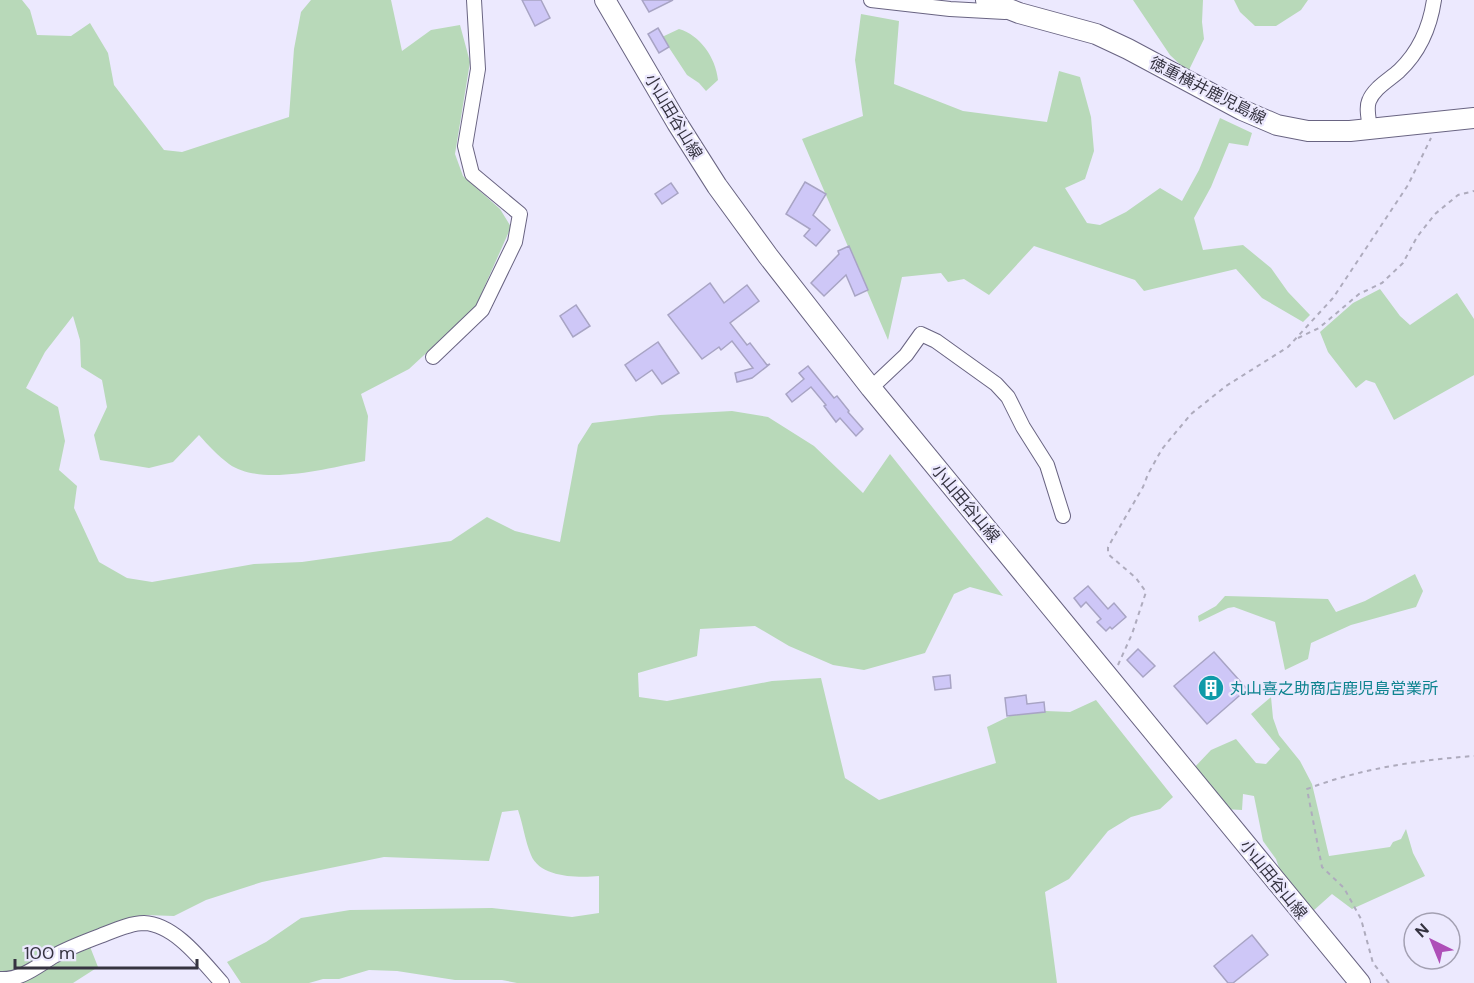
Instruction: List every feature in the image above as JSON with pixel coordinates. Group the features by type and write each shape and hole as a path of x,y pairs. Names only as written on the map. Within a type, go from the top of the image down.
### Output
{"main road":[{"name":"小山田谷山線","path":"605,0 717,186 768,256 870,387 1360,983"},
{"name":"徳重横井鹿児島線","path":"986,0 1019,13 1096,34 1128,48 1242,110 1277,125 1308,131 1370,129 1474,118"}],"street":[{"path":"433,357 482,310 515,242 520,214 472,174 465,146 478,69 474,0"},
{"path":"871,0 951,9 1019,13"},
{"path":"1370,129 1367,103 1373,93 1401,69 1420,44 1428,27 1434,0"},
{"path":"870,387 906,355 921,334 936,341 996,384 1008,397 1023,427 1047,465 1063,516"},
{"path":"0,979 16,978 62,951 117,929 142,923 154,925 176,936 222,983"}],"path":[{"path":"1112,679 1132,634 1146,592 1136,578 1108,554 1108,547 1162,449 1191,414 1226,386 1288,347 1333,298 1408,185 1439,122"},
{"path":"1296,339 1319,328 1359,294 1382,283 1402,263 1417,237 1435,214 1458,195 1474,191"},
{"path":"1389,983 1373,963 1361,919 1344,888 1322,867 1306,789 1361,773 1474,756"}],"green space":[{"path":"0,0 22,0 30,10 37,35 71,36 90,23 108,53 114,85 164,150 182,152 289,117 294,49 301,12 311,0 391,0 402,51 431,30 460,25 470,62 455,154 463,176 500,209 511,227 475,308 409,369 361,394 368,416 365,461 333,468 277,475 243,471 225,461 199,435 173,462 149,468 100,460 94,435 107,407 102,380 81,367 80,340 73,316 45,352 26,388 58,407 65,441 59,470 77,486 74,508 99,562 127,578 152,582 254,564 302,562 451,541 487,517 515,531 560,542 578,445 592,423 660,415 732,411 768,417 814,446 863,493 890,454 1003,596 970,587 954,594 925,653 864,670 833,665 789,646 755,626 700,629 697,656 638,673 639,697 667,701 772,681 821,678 845,778 879,800 996,763 987,727 1022,710 1070,712 1096,700 1173,797 1160,809 1131,817 1108,831 1069,879 1045,892 1057,983 517,983 502,980 455,980 397,971 369,970 339,979 323,979 309,983 241,983 227,962 266,942 301,918 350,910 492,908 572,917 599,913 599,876 561,875 536,863 527,844 518,810 502,812 489,861 384,857 262,882 206,900 174,916 145,915 85,934 98,967 73,983 0,983"},
{"path":"1133,0 1203,0 1204,39 1188,72 1170,55"},
{"path":"1234,0 1308,0 1301,10 1276,26 1255,26 1240,12"},
{"path":"861,14 899,21 894,84 963,111 1047,122 1059,71 1080,77 1091,117 1094,151 1085,179 1065,188 1087,223 1100,225 1126,212 1160,188 1182,201 1199,170 1220,118 1252,133 1248,146 1229,143 1211,187 1194,218 1203,250 1243,245 1271,268 1288,292 1310,315 1303,322 1262,298 1236,269 1144,291 1135,280 1034,246 989,295 964,279 948,282 941,273 902,277 888,340 802,139 863,116 855,60"},
{"path":"679,29 694,36 706,48 714,64 718,80 706,91 687,75 662,37"},
{"path":"1380,289 1400,316 1410,325 1457,293 1474,319 1474,375 1394,420 1375,383 1366,380 1356,388 1328,352 1320,332 1353,303"},
{"path":"1415,574 1423,591 1416,607 1351,625 1311,643 1308,659 1285,670 1275,622 1234,607 1199,622 1198,616 1216,606 1225,596 1328,599 1336,612 1365,601"},
{"path":"1271,697 1273,718 1279,735 1300,761 1312,784 1329,856 1390,847 1393,842 1401,839 1406,829 1413,853 1425,876 1352,909 1332,894 1313,911 1284,882 1276,859 1263,841 1254,796 1243,794 1242,810 1224,809 1192,770 1211,750 1236,739 1256,763 1266,764 1280,749 1251,714"}],"building":[{"path":"522,0 541,0 550,18 535,26"},
{"path":"642,0 673,0 649,12"},
{"path":"658,28 669,47 659,53 648,34"},
{"path":"805,182 826,194 813,215 830,230 816,246 804,236 810,229 786,214"},
{"path":"671,183 678,193 662,204 655,194"},
{"path":"849,246 868,290 855,296 846,275 824,296 811,283 839,254 838,251"},
{"path":"710,283 724,303 747,285 759,301 730,323 747,345 750,343 767,365 770,364 752,378 737,382 735,373 753,368 732,341 721,350 719,347 702,359 668,315"},
{"path":"576,305 590,326 573,337 560,316"},
{"path":"658,342 679,373 662,384 652,370 636,381 625,365"},
{"path":"808,366 834,398 837,396 863,429 856,436 840,418 836,422 811,387 792,402 786,394 804,379 799,373"},
{"path":"1088,586 1108,609 1114,603 1126,617 1112,629 1110,627 1106,631 1097,622 1101,619 1086,602 1081,607 1074,598"},
{"path":"1138,649 1155,666 1143,677 1127,660"},
{"name":"丸山喜之助商店鹿児島営業所","path":"1214,652 1247,689 1207,724 1174,686"},
{"path":"950,675 951,688 935,690 933,677"},
{"path":"1026,695 1027,704 1044,702 1045,712 1007,716 1005,698"},
{"path":"1252,935 1268,955 1233,983 1228,983 1214,966"}],"place":[{"name":"丸山喜之助商店鹿児島営業所","path":"1211,688"}]}
